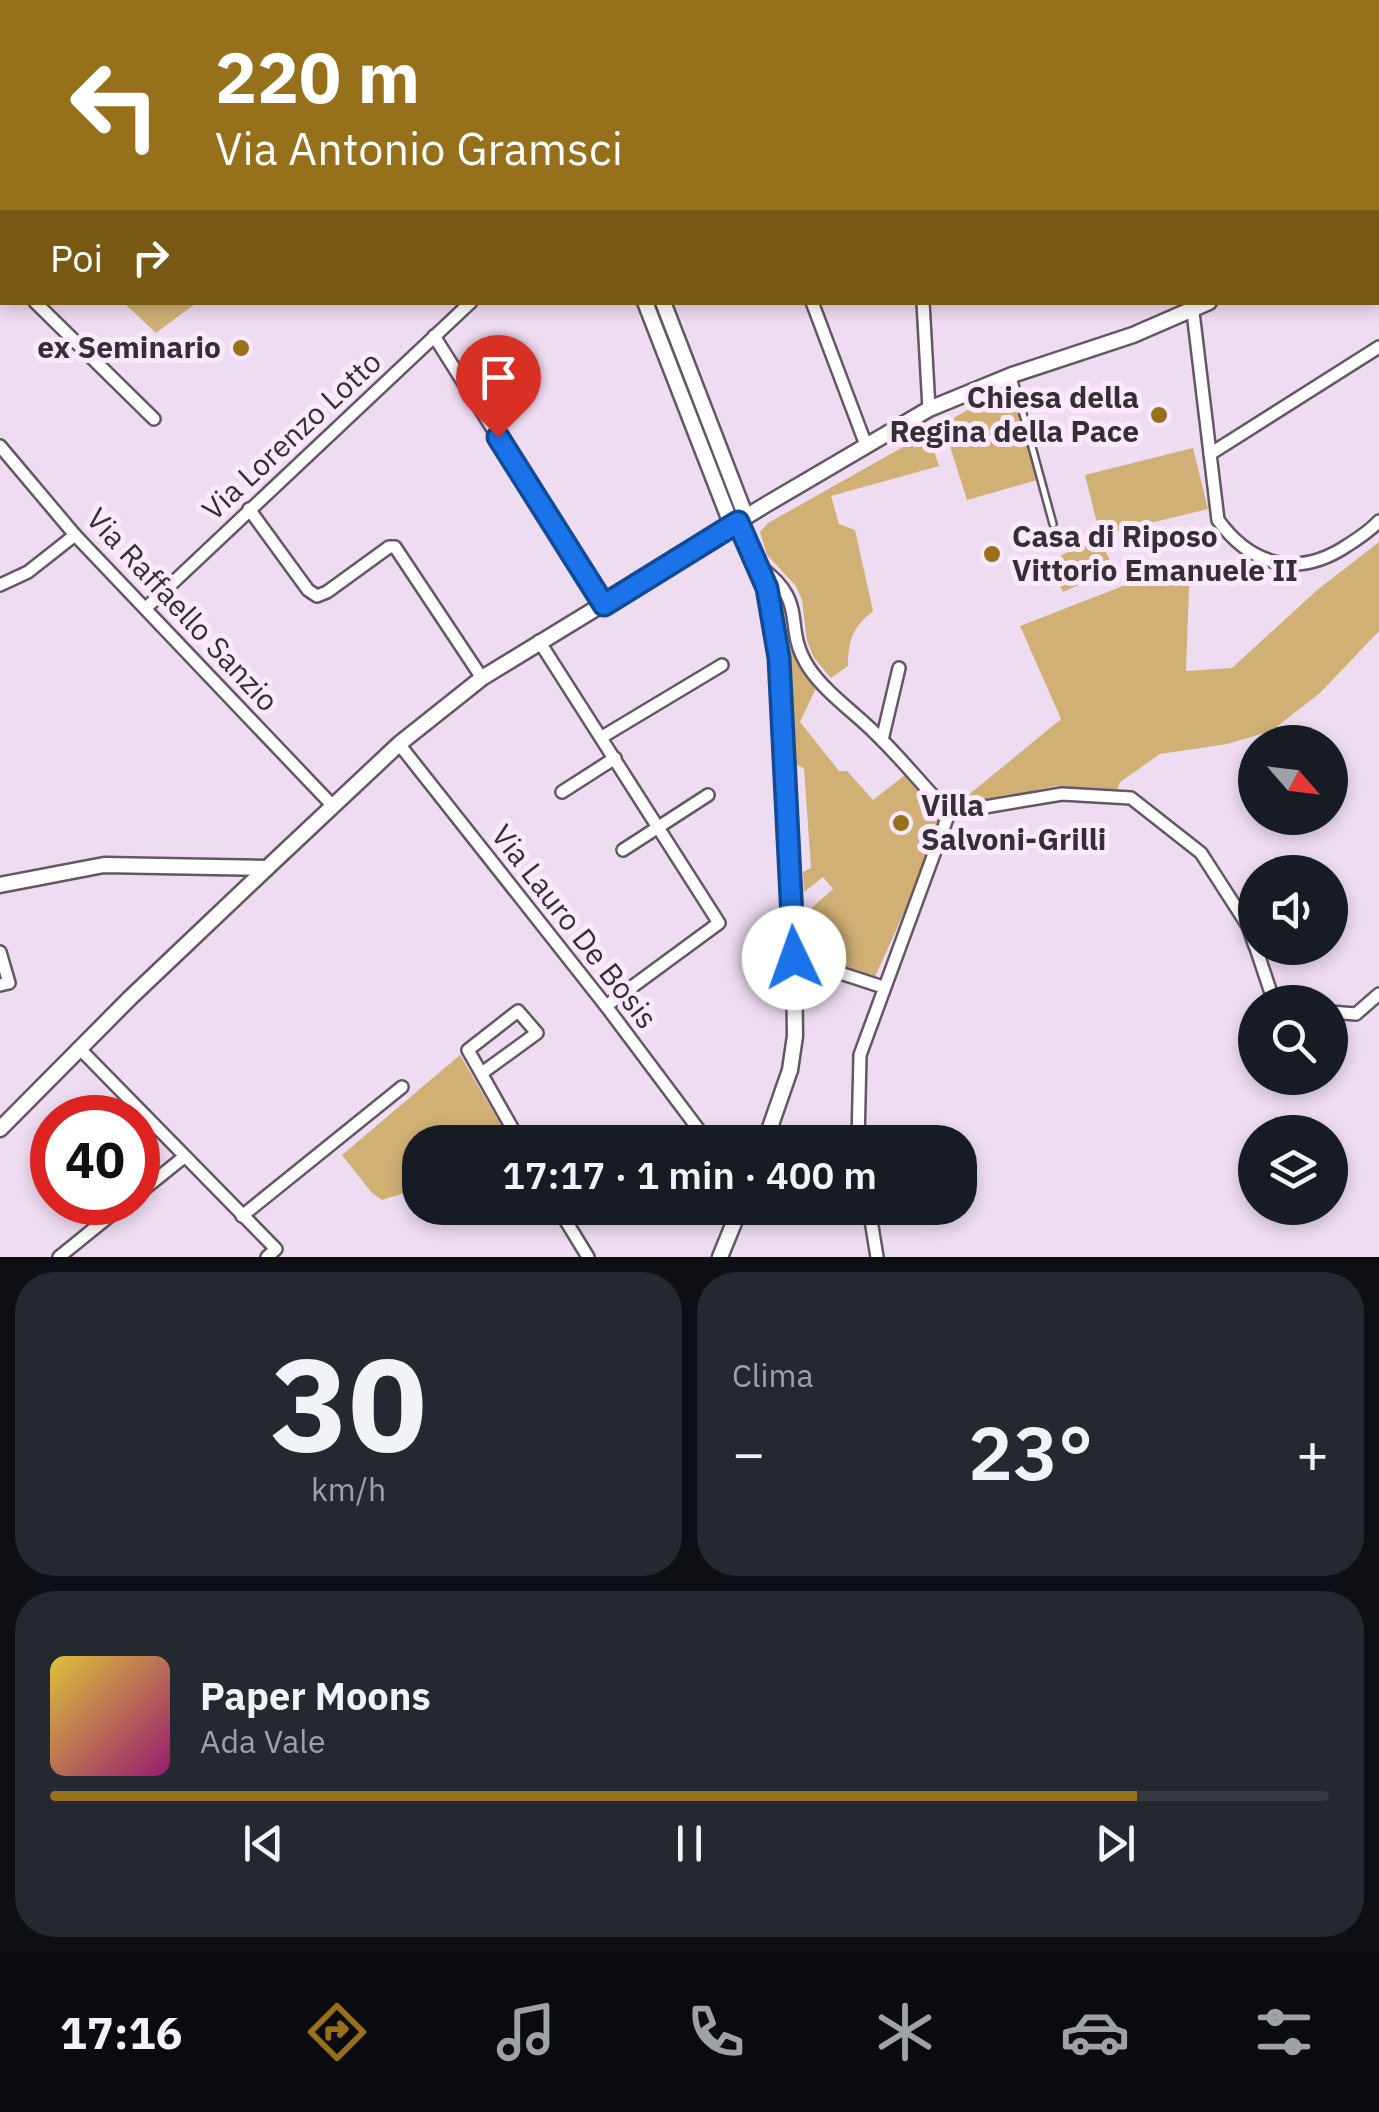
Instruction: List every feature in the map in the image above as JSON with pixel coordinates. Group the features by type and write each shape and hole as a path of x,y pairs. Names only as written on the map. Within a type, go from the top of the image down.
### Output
{"street":[{"path":"38,305 154,418"},
{"name":"Via Lorenzo Lotto","path":"147,607 468,305"},
{"path":"646,305 772,607 779,658 795,1036 790,1070 771,1125"},
{"path":"664,305 739,522"},
{"path":"813,305 866,445"},
{"path":"923,305 929,409"},
{"path":"0,1128 332,805 399,744 482,678 929,409 1205,305"},
{"path":"1193,312 1218,520 1244,549 1283,565 1312,564 1338,552 1379,521"},
{"path":"434,336 604,605"},
{"path":"1210,454 1379,347"},
{"name":"Via Raffaello Sanzio","path":"0,446 75,535 332,805"},
{"path":"250,509 308,590 317,596 389,548 395,548 482,678"},
{"path":"0,584 28,572 75,535"},
{"path":"755,563 786,589 810,670 949,813"},
{"path":"539,641 719,923 606,1006"},
{"path":"602,737 722,665"},
{"path":"882,740 899,668"},
{"name":"Via Lauro De Bosis","path":"399,744 695,1125"},
{"path":"562,792 615,758"},
{"path":"949,813 1062,794 1131,798 1201,853 1238,910"},
{"path":"623,850 708,795"},
{"path":"858,1125 860,1055 949,813"},
{"path":"0,885 104,865 267,868"},
{"path":"0,952 10,983 0,985"},
{"path":"794,958 883,987"},
{"path":"1348,1013 1356,1014 1379,994"},
{"path":"482,1073 537,1032 518,1011 468,1050 511,1125"},
{"path":"80,1049 242,1216 272,1253"},
{"path":"242,1216 402,1088"},
{"path":"160,1176 184,1157"},
{"path":"59,1257 99,1225"},
{"path":"568,1225 588,1257"},
{"path":"720,1257 733,1225"},
{"path":"872,1225 878,1257"}],"lane":[{"path":"1012,376 1053,524"}],"shaded area":[{"path":"126,305 193,305 156,333"},
{"path":"1008,387 1012,389 1037,480 967,500 943,424"},
{"path":"928,433 939,466 831,496 839,524 855,530 873,611 853,635 848,666 831,678 814,658 807,641 802,600 796,586 767,555 760,532 768,523"},
{"path":"1193,448 1208,509 1100,535 1085,475"},
{"path":"1099,538 1114,569 1063,592 1049,561"},
{"path":"1379,542 1379,631 1320,693 1279,725 1238,725 1238,741 1160,754 1120,782 1117,791 1056,786 955,806 1061,719 1020,626 1190,560 1186,671 1232,668 1316,591"},
{"path":"782,601 786,601 799,666 816,688 800,722 839,771 847,771 873,800 909,772 949,813 874,979 808,953 806,913 833,889 823,877 804,892 803,872 811,868 804,768 795,764 789,639"},
{"path":"460,1055 501,1125 402,1125 402,1194 382,1200 342,1155"}],"place":[{"name":"ex Seminario","path":"241,348"},
{"name":"Chiesa della Regina della Pace","path":"1159,415"},
{"name":"Casa di Riposo Vittorio Emanuele II","path":"992,554"},
{"name":"Villa Salvoni-Grilli","path":"901,823"}],"route":[{"path":"498,437 604,605 738,522 767,588 779,658 794,958"}]}
